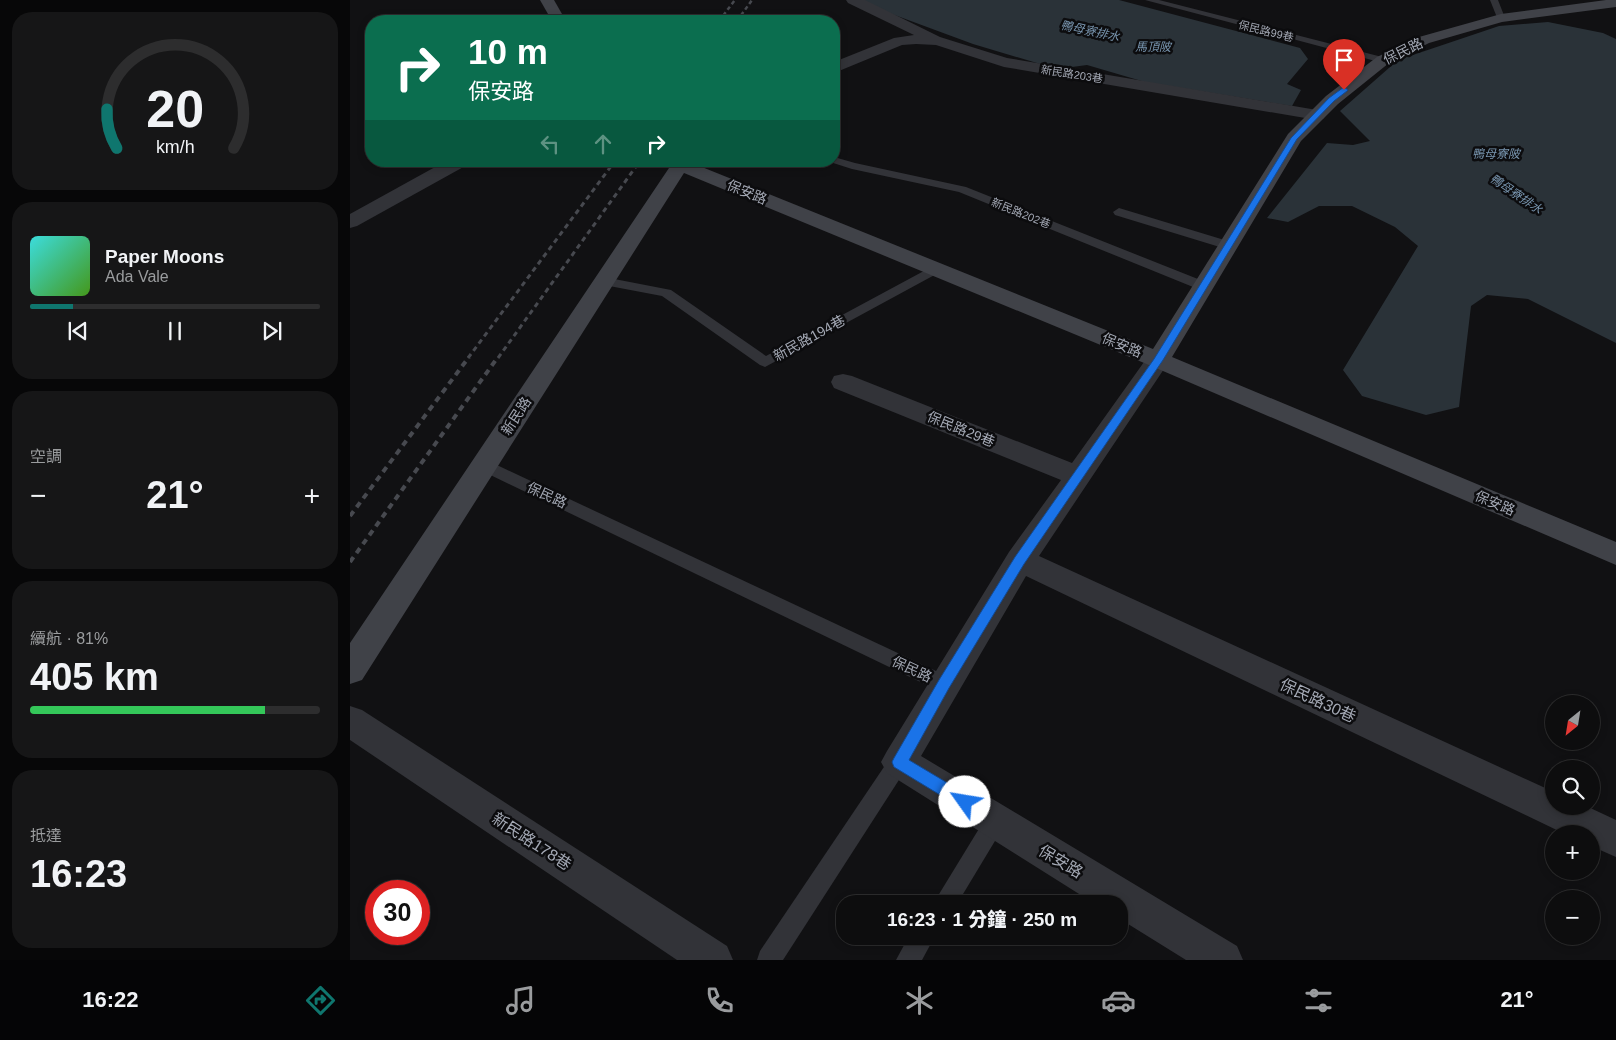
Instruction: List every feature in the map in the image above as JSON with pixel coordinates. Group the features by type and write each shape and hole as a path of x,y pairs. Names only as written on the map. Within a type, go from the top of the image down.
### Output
{"street":[{"path":"548,0 556,15"},
{"path":"854,0 938,41"},
{"name":"保民路","path":"944,684 1020,560 1158,360 1294,138 1332,100 1383,60 1424,40 1501,18 1616,3"},
{"name":"新民路203巷","path":"840,66 899,41 916,39 938,41 1004,62 1317,115"},
{"path":"350,222 449,167"},
{"name":"新民路","path":"350,670 676,167"},
{"name":"保安路","path":"689,167 1158,360 1616,554"},
{"name":"保民路29巷","path":"844,382 1078,476"},
{"name":"保民路30巷","path":"1020,560 1616,839"},
{"path":"899,762 944,684"},
{"name":"新民路178巷","path":"350,721 713,960"},
{"name":"保安路","path":"899,762 1223,960"}],"lane":[{"name":"保民路99巷","path":"1149,0 1383,60"},
{"path":"1494,0 1501,18"},
{"name":"新民路202巷","path":"840,162 962,189 1203,286"},
{"path":"1119,212 1227,246"},
{"name":"新民路194巷","path":"604,281 666,293 765,362 935,269"},
{"name":"保民路","path":"484,465 944,684"},
{"path":"769,960 899,762"},
{"path":"950,895 996,821"},
{"path":"908,960 917,945"}],"water":[{"name":"馬頂陂","path":"854,0 1119,0 1300,48 1308,59 1287,84 1301,90 1292,106 1145,82 1087,65 1057,69 973,44"},
{"name":"鴨母寮陂","path":"1548,22 1603,33 1616,39 1616,343 1528,299 1487,295 1471,306 1459,407 1426,415 1362,396 1343,370 1418,246 1395,227 1352,206 1319,206 1288,222 1267,218 1327,143 1353,145 1370,141 1340,111 1398,60 1499,26"}],"railway":[{"path":"724,15 735,0"},
{"path":"741,15 752,0"},
{"path":"468,358 611,167"},
{"path":"498,358 636,167"},
{"path":"350,516 469,357"},
{"path":"350,562 498,357"}],"route":[{"path":"965,802 899,762 1020,560 1158,360 1294,138 1344,90"}],"water label":[{"name":"鴨母寮排水","path":"1090,31"},
{"name":"鴨母寮排水","path":"1516,194"}]}
